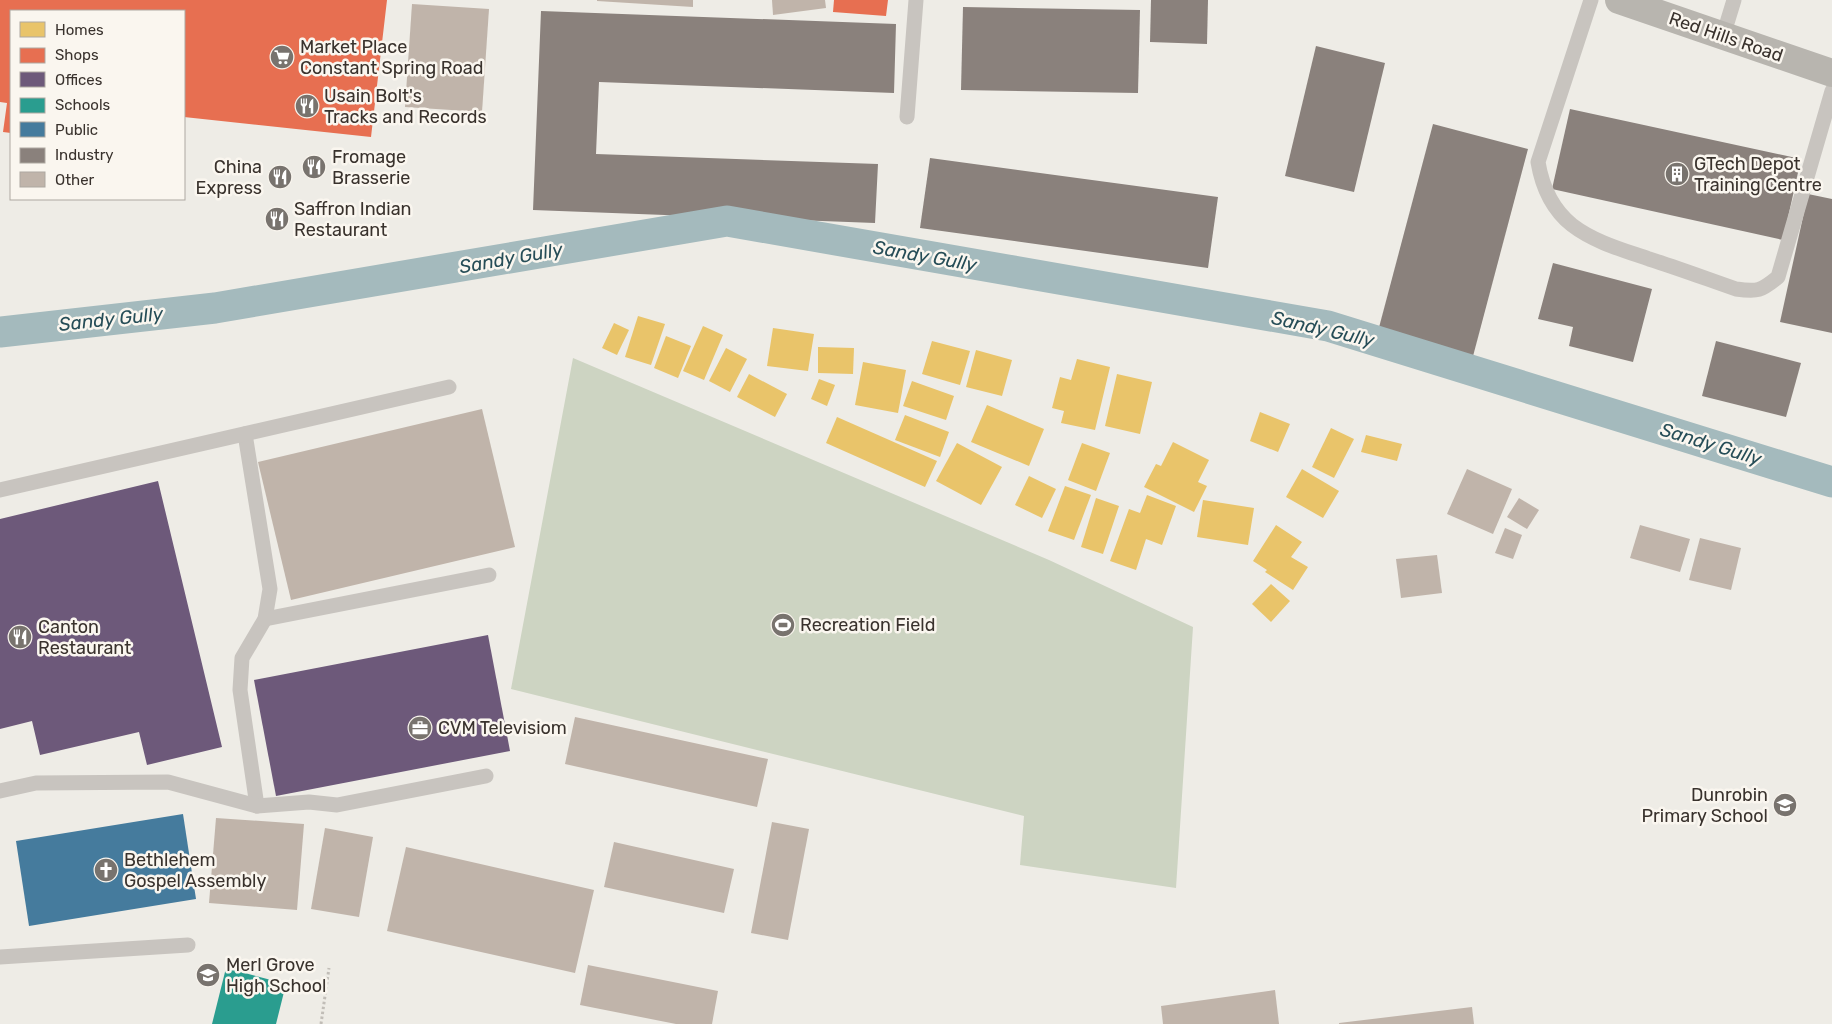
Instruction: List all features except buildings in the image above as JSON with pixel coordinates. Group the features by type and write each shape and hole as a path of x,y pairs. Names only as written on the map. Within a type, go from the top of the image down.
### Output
{"main road":[{"name":"Red Hills Road","path":"1619,0 1832,72"}],"lane":[{"path":"907,117 916,0"},
{"path":"1591,0 1538,162 1540,179 1545,192 1553,204 1571,225 1610,247 1736,289 1752,291 1765,288 1778,277 1832,91"},
{"path":"1722,36 1734,0"},
{"path":"0,490 449,387"},
{"path":"245,434 270,590 265,619 242,658 240,690 256,806"},
{"path":"265,619 489,575"},
{"path":"0,791 36,783 168,782 256,806 309,802 337,806 486,776"},
{"path":"0,957 188,945"}],"path":[{"path":"321,1024 329,968"}],"green space":[{"name":"Recreation Field","path":"573,358 1049,560 1193,627 1176,888 1020,865 1024,816 511,689"}],"waterway":[{"name":"Sandy Gully","path":"0,332 215,308 727,221 1328,326 1832,482"}],"place":[{"name":"Market Place Constant Spring Road","path":"282,57"},
{"name":"Usain Bolt's Tracks and Records","path":"307,106"},
{"name":"Fromage Brasserie","path":"314,167"},
{"name":"GTech Depot Training Centre","path":"1677,174"},
{"name":"China Express","path":"280,177"},
{"name":"Saffron Indian Restaurant","path":"277,219"},
{"name":"Recreation Field","path":"783,625"},
{"name":"Canton Restaurant","path":"20,637"},
{"name":"CVM Televisiom","path":"420,728"},
{"name":"Dunrobin Primary School","path":"1785,805"},
{"name":"Bethlehem Gospel Assembly","path":"106,870"},
{"name":"Merl Grove High School","path":"208,975"}]}
